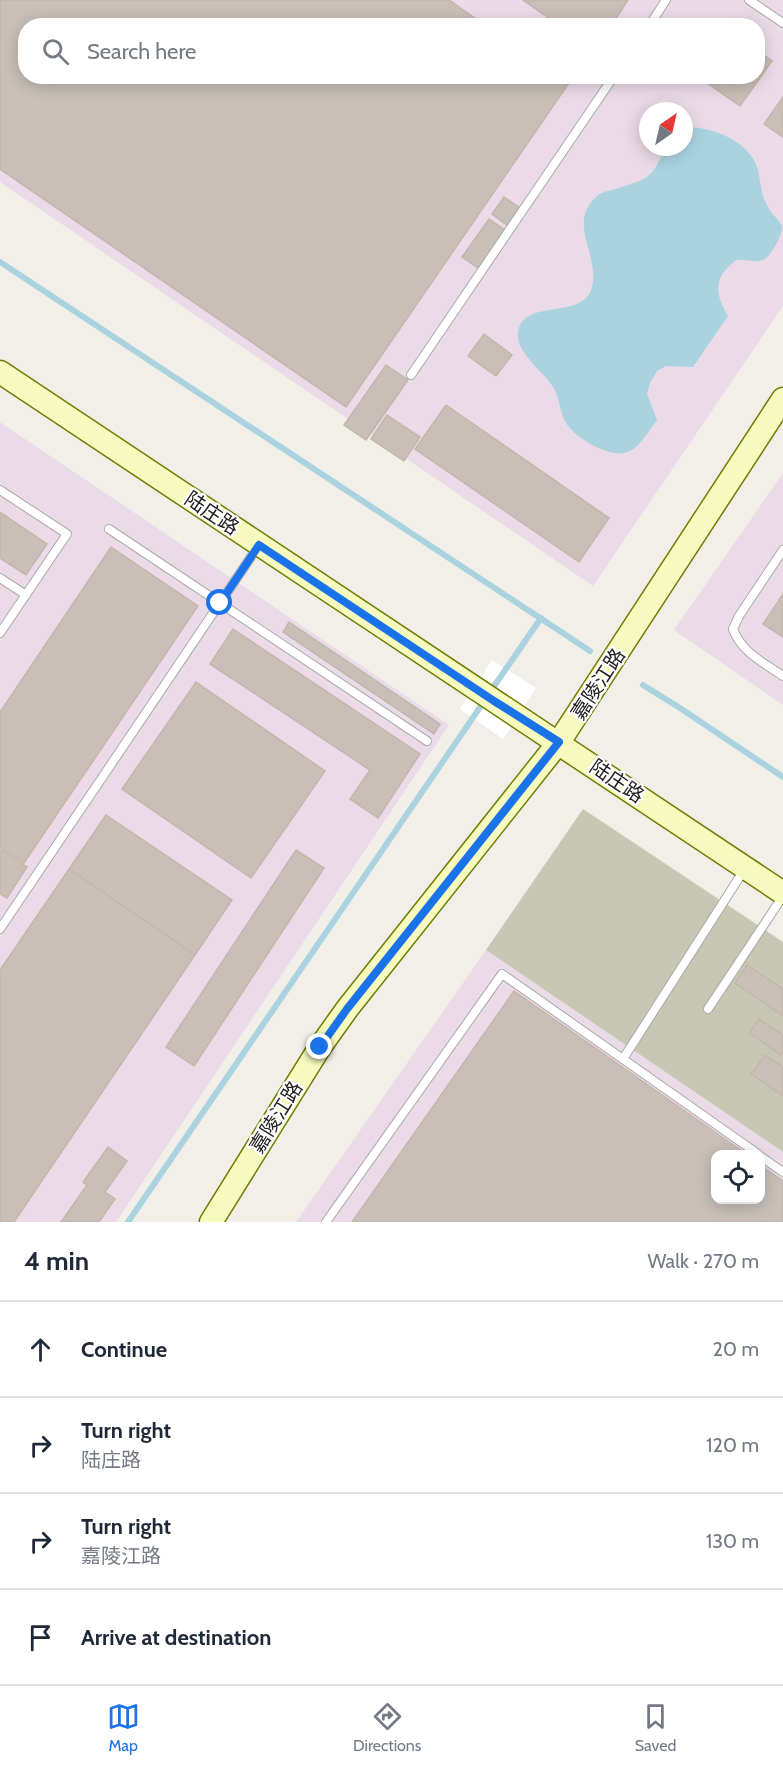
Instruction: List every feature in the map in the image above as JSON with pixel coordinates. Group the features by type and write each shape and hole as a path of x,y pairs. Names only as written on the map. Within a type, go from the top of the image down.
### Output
{"street":[{"name":"陆庄路","path":"0,372 487,697 559,742 783,894"},
{"name":"嘉陵江路","path":"211,1222 320,1047 347,1009 559,742 783,399"}],"lane":[{"path":"654,18 666,0"},
{"path":"749,0 783,23"},
{"path":"411,375 609,84"},
{"path":"0,490 67,534 0,633"},
{"path":"109,529 427,741"},
{"path":"0,929 259,545"},
{"path":"783,550 739,616 734,629 738,640 747,652 783,676"},
{"path":"0,578 26,595"},
{"path":"623,1059 745,867"},
{"path":"708,1009 783,894"},
{"path":"326,1222 502,974 752,1150"},
{"path":"765,1159 783,1172"}],"shaded area":[{"path":"0,0 783,0 783,306 593,586 0,182"},
{"path":"0,422 449,725 116,1222 0,1222"},
{"path":"783,473 783,705 674,630"},
{"path":"583,809 783,942 783,1152 486,950"},
{"path":"486,950 783,1152 783,1222 296,1222"}],"water":[{"path":"693,127 716,132 737,142 752,157 757,167 767,206 782,226 782,230 776,245 766,258 757,261 736,260 729,266 720,279 719,286 720,300 728,316 693,367 666,366 657,371 647,394 657,420 637,446 624,453 615,453 592,445 567,425 553,387 522,349 518,340 518,331 522,322 529,316 538,312 571,306 588,296 592,287 593,275 584,228 584,218 588,207 602,193 646,178 656,167 661,156 693,156"}],"pier":[{"path":"492,660 536,688 503,739 460,709"}],"building":[{"path":"0,0 449,0 475,18 18,18 18,84 568,84 346,407 0,169"},
{"path":"523,0 628,0 616,18 549,18"},
{"path":"765,56 772,61 765,71"},
{"path":"708,84 756,84 740,106"},
{"path":"783,97 783,137 764,124"},
{"path":"504,197 520,208 508,226 492,214"},
{"path":"489,219 505,230 478,268 462,257"},
{"path":"484,334 512,355 496,376 468,356"},
{"path":"386,365 408,380 366,440 344,425"},
{"path":"446,405 609,518 579,562 415,449"},
{"path":"387,415 420,437 404,461 371,439"},
{"path":"0,512 47,544 26,575 0,558"},
{"path":"111,547 198,606 24,863 0,847 0,712"},
{"path":"783,594 783,637 763,624"},
{"path":"289,622 440,724 434,734 283,632"},
{"path":"233,629 420,754 378,818 350,799 370,770 210,664"},
{"path":"196,682 325,771 251,878 122,789"},
{"path":"106,815 232,900 195,955 69,869"},
{"path":"0,849 27,867 7,898 0,894"},
{"path":"296,850 324,868 194,1066 166,1047"},
{"path":"69,869 195,955 14,1222 0,1222 0,970"},
{"path":"747,965 783,989 783,1016 735,983"},
{"path":"514,991 740,1150 711,1150 711,1204 765,1204 765,1168 783,1181 783,1222 352,1222"},
{"path":"759,1019 783,1035 781,1055 749,1033"},
{"path":"765,1055 783,1067 783,1096 751,1074"},
{"path":"108,1147 127,1161 105,1192 115,1199 99,1222 61,1222 87,1185 83,1182"}],"waterway":[{"path":"0,262 590,651"},
{"path":"490,692 541,618"},
{"path":"643,685 783,777"},
{"path":"128,1222 485,700"}],"route":[{"path":"220,603 259,545 559,742 347,1009 320,1047"}]}
